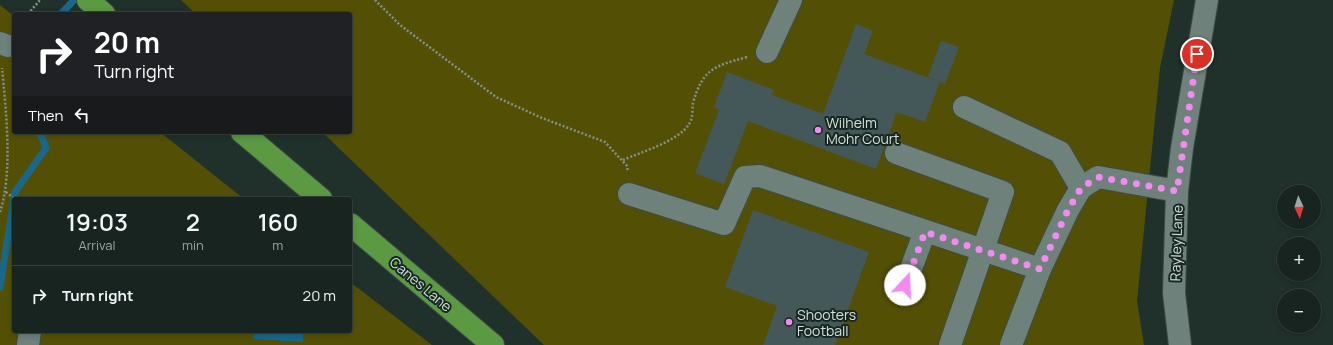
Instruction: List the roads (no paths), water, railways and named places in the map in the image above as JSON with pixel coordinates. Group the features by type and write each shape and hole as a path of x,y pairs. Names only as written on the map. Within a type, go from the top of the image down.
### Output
{"highway":[{"path":"88,0 102,12"},
{"path":"244,134 319,197"},
{"name":"Canes Lane","path":"352,226 493,345"}],"street":[{"path":"767,52 791,0"},
{"name":"Rayley Lane","path":"1180,345 1174,293 1177,191 1183,140 1207,0"},
{"path":"964,107 1060,152 1081,188"},
{"path":"896,153 1003,192 984,251 950,345"},
{"path":"629,194 724,224 745,177 760,176 1040,269"},
{"path":"1011,345 1040,269 1068,210 1081,188 1098,177 1177,191"},
{"path":"905,285 925,232"},
{"path":"28,345 30,333"}],"water":[{"path":"254,333 303,333 303,342 254,339"}],"waterway":[{"path":"63,12 74,0"},
{"path":"14,197 15,192 46,148 41,134"},
{"path":"0,287 12,212"}],"place":[{"name":"Wilhelm Mohr Court","path":"818,130"},
{"name":"Shooters Football","path":"789,322"}]}
